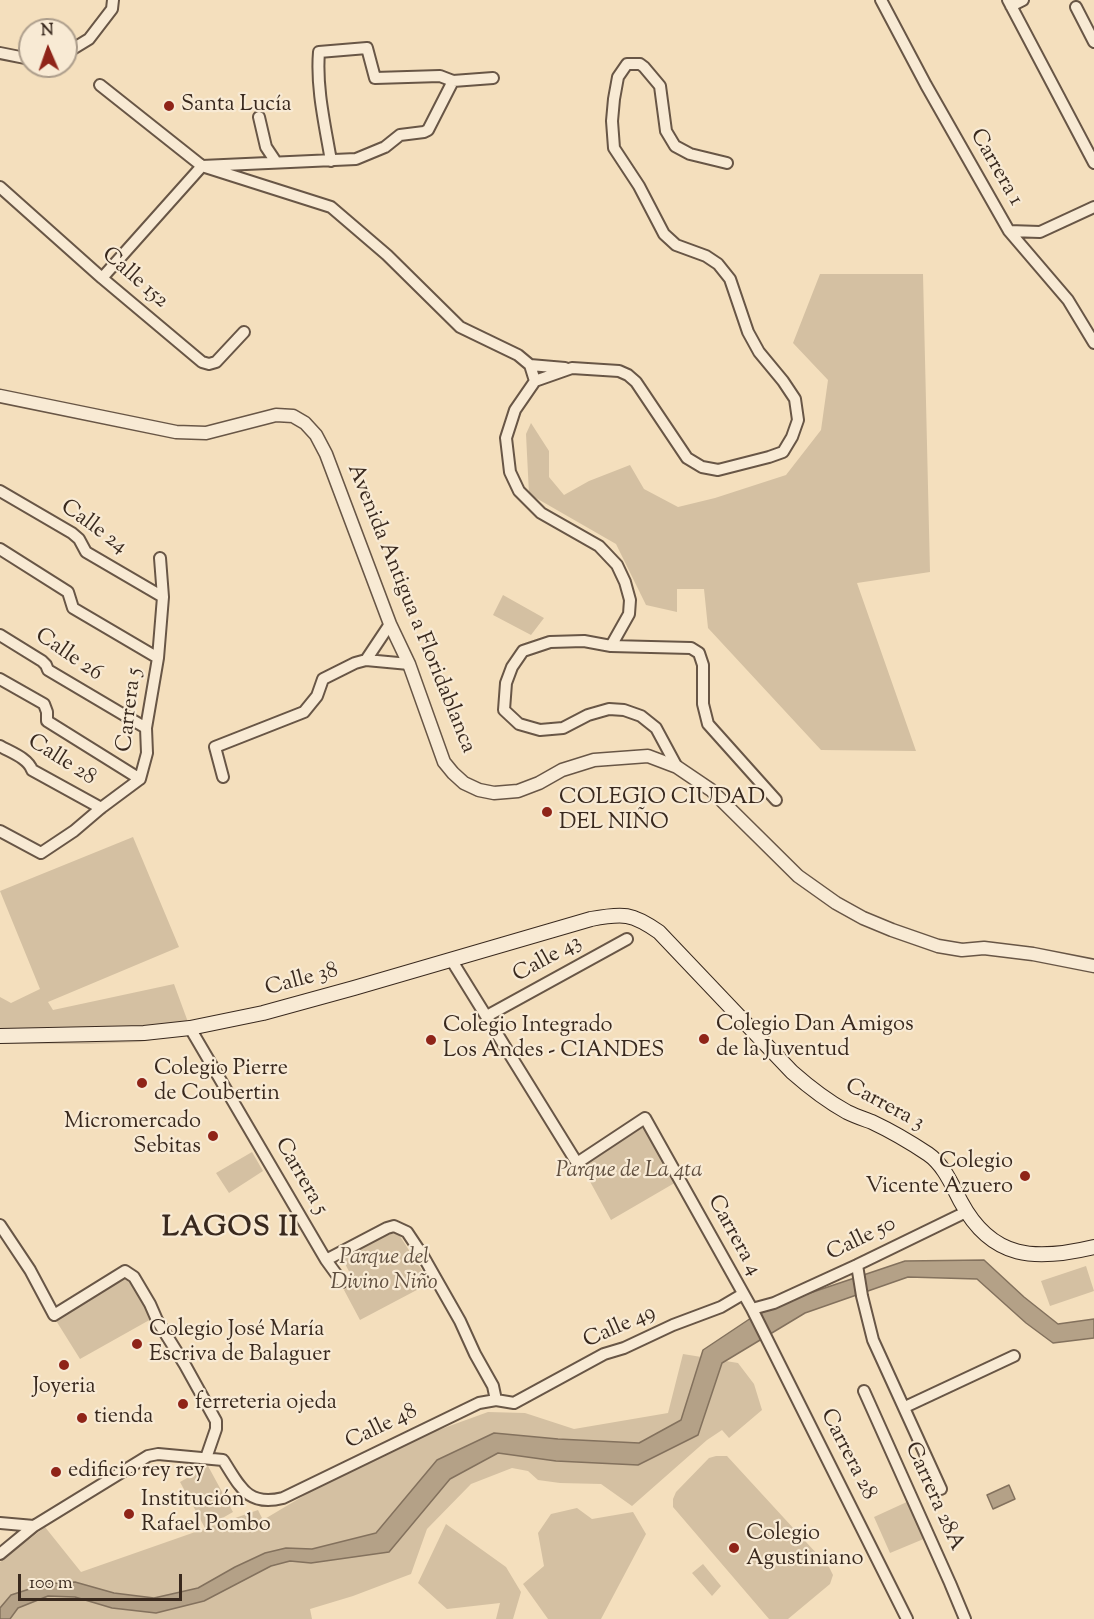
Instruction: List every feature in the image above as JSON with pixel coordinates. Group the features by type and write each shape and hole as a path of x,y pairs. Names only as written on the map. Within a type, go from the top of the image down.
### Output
{"main road":[{"name":"Carrera 3","path":"607,916 628,915 659,932 792,1072 814,1091 848,1113 874,1123 929,1154 945,1172 966,1212 995,1242 1015,1251 1043,1256 1094,1247"},
{"name":"Calle 38","path":"0,1036 144,1033 190,1028 264,1013 607,916"}],"street":[{"name":"Carrera 1","path":"881,0 926,85 1009,231 1068,300 1094,342"},
{"path":"1023,0 1009,3 1094,163"},
{"path":"78,46 89,39 113,5"},
{"path":"1076,7 1094,42"},
{"path":"331,160 322,104 319,52 367,48 375,78 440,76 453,81 493,78"},
{"path":"0,53 18,57"},
{"path":"530,365 619,371 628,375 636,382 687,458 702,467 718,470 783,452 798,420 795,399 759,352 748,332 730,279 718,264 706,256 676,245 664,234 639,186 614,148 612,121 614,99 618,77 627,64 640,64 660,86 666,131 675,146 690,154 727,163"},
{"path":"102,278 202,166 356,159 385,147 400,135 428,130 453,81"},
{"path":"100,85 202,166 331,207 387,255 460,327 518,355 530,365 535,381"},
{"path":"258,117 266,147 276,162"},
{"name":"Calle 152","path":"0,188 202,362 209,364 216,362 244,332"},
{"path":"1009,231 1040,232 1094,207"},
{"path":"572,368 535,381 515,410 506,438 510,472 519,491 541,513 599,546 616,565 625,582 630,600 629,614 611,646"},
{"name":"Avenida Antigua a Floridablanca","path":"0,396 176,432 206,433 276,415 293,416 305,423 326,454 390,624 409,664 444,762 464,783 479,790 494,793 518,791 539,783 562,770 594,759 648,756 676,766 711,790 798,876 862,918 938,946 962,950 984,948 1033,954 1094,966"},
{"name":"Calle 24","path":"0,491 72,533 79,539 86,552 163,597"},
{"path":"0,549 68,592 73,608 158,658"},
{"name":"Carrera 5","path":"0,831 41,853 74,831 140,779 147,753 146,728 158,658 163,597 160,558"},
{"path":"366,660 390,624"},
{"name":"Calle 26","path":"0,635 42,661 48,670 146,728"},
{"path":"676,766 656,728 641,716 624,710 609,709 588,715 563,728 540,730 519,724 504,710 506,683 512,667 523,651 550,642 584,641 611,646 691,648 699,653 703,665 703,704 708,724 776,800"},
{"path":"223,777 215,747 304,712 317,696 324,679 355,663 366,660 409,664"},
{"path":"0,679 44,704 47,721 140,779"},
{"name":"Calle 28","path":"0,746 26,761 32,770 101,808"},
{"name":"Calle 43","path":"487,1016 627,939"},
{"path":"452,961 487,1016"},
{"name":"Carrera 4","path":"487,1016 578,1163 645,1118 753,1311"},
{"name":"Carrera 5","path":"190,1028 342,1282"},
{"name":"Calle 50","path":"753,1311 858,1270 966,1212"},
{"path":"0,1226 30,1270 54,1314 125,1271 134,1277 216,1421 216,1429 206,1458 158,1454 148,1456 34,1526 0,1554"},
{"path":"327,1260 387,1228 394,1226 407,1232 460,1320 475,1354 494,1386 496,1400"},
{"path":"858,1270 873,1340 941,1489"},
{"name":"Calle 49","path":"514,1403 604,1354 624,1348 673,1325 721,1307 743,1294"},
{"name":"Carrera 28","path":"753,1311 907,1619"},
{"path":"905,1407 1014,1356"},
{"name":"Carrera 28A","path":"864,1391 965,1619"},
{"name":"Calle 48","path":"206,1458 223,1460 241,1488 250,1496 269,1501 283,1498 479,1403 496,1400 514,1403"},
{"path":"0,1523 34,1526"}],"green space":[{"path":"820,274 923,274 930,572 857,583 916,751 821,750 708,628 704,589 677,589 677,612 646,605 616,544 529,494 526,434 531,423 549,451 549,477 564,495 589,481 630,465 644,489 678,507 715,498 786,475 821,430 828,380 793,343"},
{"path":"503,595 544,618 531,635 493,615"},
{"path":"133,837 179,947 48,1002 53,1010 174,984 192,1033 140,1042 0,1044 0,997 11,1003 40,989 0,891"},
{"name":"Parque de La 4ta","path":"644,1123 678,1181 611,1220 581,1165"},
{"path":"252,1152 263,1171 229,1193 216,1173"},
{"name":"Parque del Divino Niño","path":"396,1230 430,1283 360,1320 344,1290 353,1279 341,1256"},
{"path":"1086,1266 1094,1291 1050,1306 1041,1281"},
{"path":"126,1276 153,1318 80,1359 55,1319"},
{"path":"683,1354 738,1363 754,1384 762,1410 729,1438 722,1430 707,1440 632,1506 601,1484 538,1480 528,1471 512,1468 471,1484 427,1529 411,1574 310,1609 312,1619 0,1619 0,1562 45,1527 81,1572 258,1510 263,1520 310,1492 408,1441 488,1412 525,1413 574,1429 668,1413"},
{"path":"727,1456 829,1567 833,1575 830,1584 788,1619 769,1619 673,1507 676,1492 709,1458"},
{"path":"208,1466 233,1512 205,1528 180,1482"},
{"path":"909,1501 926,1538 890,1553 874,1517"},
{"path":"577,1508 592,1519 633,1512 646,1534 601,1619 548,1619 523,1584 544,1566 538,1533 551,1514"},
{"path":"446,1524 506,1567 521,1592 513,1619 496,1619 500,1603 447,1609 418,1583"},
{"path":"703,1564 721,1586 712,1596 692,1573"}],"shaded area":[{"path":"984,1260 1024,1297 1058,1324 1094,1319 1094,1338 1053,1343 1026,1323 977,1279 908,1277 805,1313 722,1363 698,1435 638,1465 556,1461 498,1453 450,1479 389,1552 311,1563 290,1561 271,1566 204,1601 156,1613 112,1608 75,1597 48,1596 18,1608 10,1619 0,1619 0,1608 11,1595 45,1584 75,1582 114,1593 154,1598 198,1588 265,1553 286,1548 312,1549 376,1533 437,1460 494,1433 639,1443 681,1420 703,1350 754,1316 801,1296 905,1261"},
{"path":"1009,1485 1015,1499 993,1509 987,1495"}],"place":[{"name":"Santa Lucía","path":"169,106"},
{"name":"COLEGIO CIUDAD DEL NIÑO","path":"547,812"},
{"name":"Colegio Dan Amigos de la Juventud","path":"704,1039"},
{"name":"Colegio Integrado Los Andes - CIANDES","path":"431,1040"},
{"name":"Colegio Pierre de Coubertin","path":"142,1083"},
{"name":"Micromercado Sebitas","path":"213,1136"},
{"name":"Colegio Vicente Azuero","path":"1025,1176"},
{"name":"Colegio José María Escriva de Balaguer","path":"137,1344"},
{"name":"Joyeria","path":"64,1365"},
{"name":"ferreteria ojeda","path":"183,1404"},
{"name":"tienda","path":"82,1418"},
{"name":"edificio rey rey","path":"56,1472"},
{"name":"Institución Rafael Pombo","path":"129,1514"},
{"name":"Colegio Agustiniano","path":"734,1548"}],"district":[{"name":"LAGOS II","path":"231,1230"}]}
